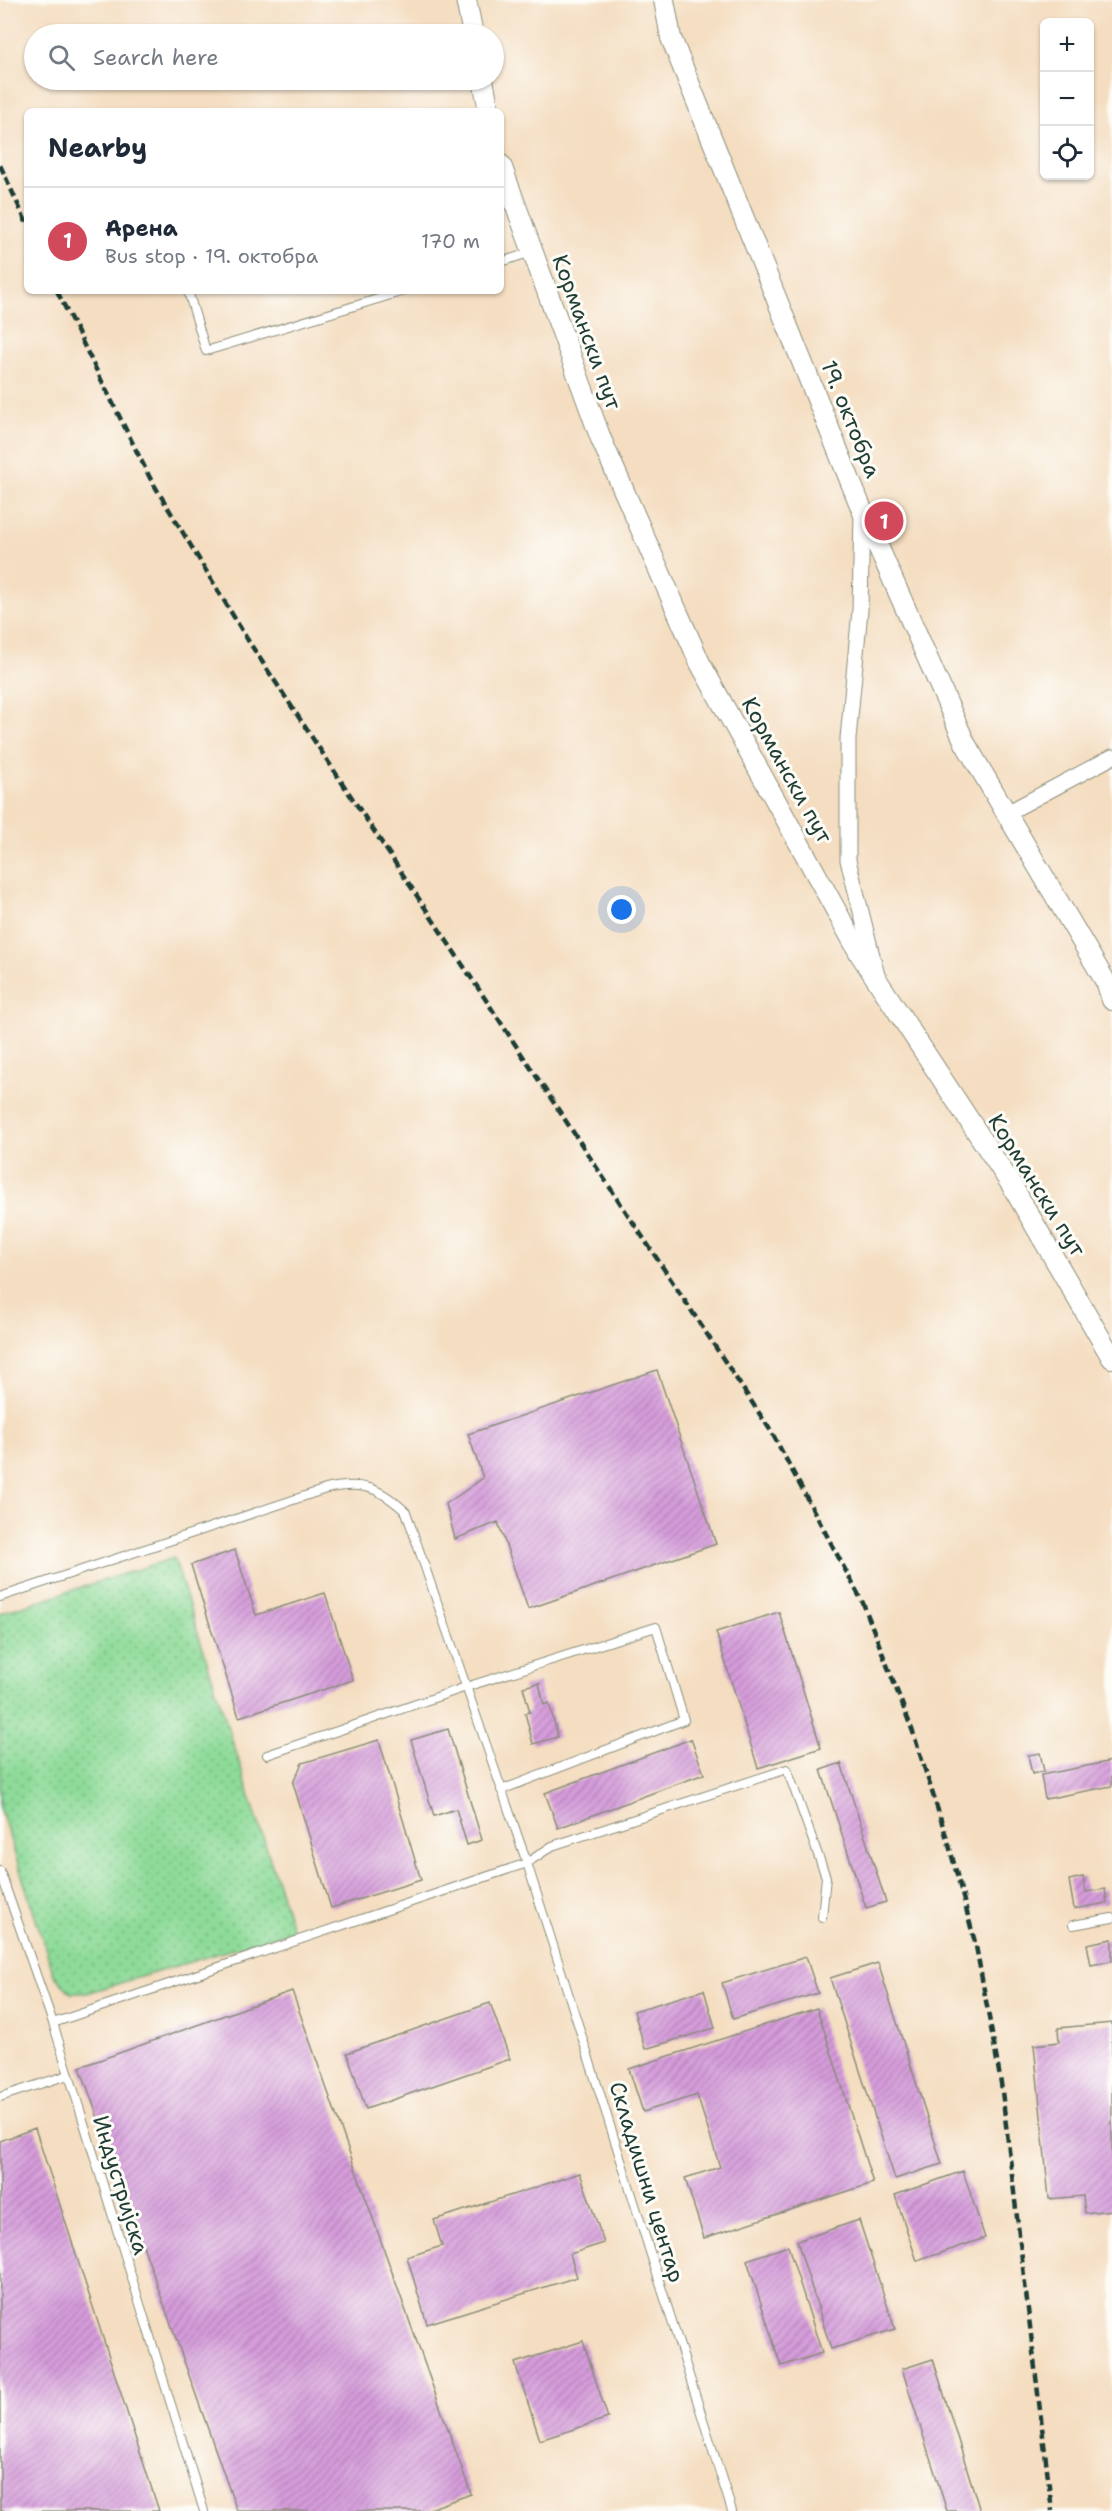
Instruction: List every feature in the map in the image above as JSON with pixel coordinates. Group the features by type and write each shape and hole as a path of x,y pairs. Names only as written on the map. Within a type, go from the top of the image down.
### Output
{"street":[{"path":"466,0 471,24"},
{"name":"19. октобра","path":"664,0 671,38 862,510 965,743 1110,989"},
{"path":"485,90 488,108"},
{"name":"Кормански пут","path":"504,173 600,439 700,663 860,954 1011,1184 1112,1358"},
{"path":"862,510 860,610 848,739 848,860 879,983"},
{"path":"1007,813 1112,758"}],"lane":[{"path":"504,261 533,252"},
{"path":"189,294 206,351 394,294"},
{"name":"Складишни центар","path":"0,1597 326,1489 346,1485 366,1486 380,1491 406,1512 528,1863 732,2511"},
{"path":"267,1755 466,1687 656,1627 684,1720 501,1790"},
{"path":"52,2023 528,1863 552,1846 787,1769 826,1877 822,1917"},
{"name":"Индустријска","path":"0,1871 69,2075 204,2511"},
{"path":"1073,1925 1112,1918"},
{"path":"0,2097 69,2075"}],"green space":[{"path":"174,1558 293,1931 87,1993 71,1993 54,1975 0,1808 0,1613"}],"building":[{"path":"657,1370 716,1544 528,1609 498,1522 455,1539 446,1504 483,1478 468,1434"},
{"path":"235,1550 256,1615 325,1593 353,1680 239,1717 191,1565"},
{"path":"779,1612 821,1748 758,1768 716,1632"},
{"path":"539,1683 544,1705 549,1703 558,1737 533,1744 525,1713 530,1712 523,1687"},
{"path":"448,1729 482,1840 467,1845 456,1809 434,1816 411,1740"},
{"path":"691,1739 704,1774 558,1828 545,1793"},
{"path":"379,1740 421,1880 331,1908 293,1783 302,1763"},
{"path":"1040,1753 1044,1771 1032,1774 1028,1755"},
{"path":"1112,1761 1112,1786 1045,1799 1041,1775"},
{"path":"841,1763 886,1902 866,1908 821,1770"},
{"path":"1083,1877 1086,1892 1105,1889 1107,1903 1074,1909 1069,1880"},
{"path":"1112,1939 1112,1961 1091,1965 1087,1944"},
{"path":"806,1957 818,1993 733,2019 722,1983"},
{"path":"878,1963 942,2164 895,2179 830,1978"},
{"path":"704,1990 715,2028 645,2049 634,2011"},
{"path":"292,1991 471,2494 424,2511 237,2511 80,2067"},
{"path":"490,2003 510,2059 366,2109 347,2053"},
{"path":"817,2008 873,2183 704,2238 685,2178 720,2167 697,2095 643,2112 629,2069"},
{"path":"1112,2023 1112,2210 1085,2213 1083,2196 1049,2199 1034,2045 1059,2042 1058,2028"},
{"path":"35,2128 159,2511 0,2511 0,2141"},
{"path":"963,2171 985,2238 917,2261 895,2195"},
{"path":"580,2173 604,2243 570,2254 577,2277 427,2324 407,2257 442,2246 434,2220"},
{"path":"859,2220 895,2329 831,2349 797,2241"},
{"path":"788,2246 822,2353 781,2366 747,2260"},
{"path":"583,2341 608,2418 540,2440 515,2363"},
{"path":"933,2359 980,2511 947,2511 902,2369"}],"railway":[{"path":"0,165 24,217"},
{"path":"58,294 150,478 249,642 771,1431 863,1603 913,1732 949,1845 976,1946 1001,2083 1052,2511"}],"place":[{"name":"Арена","path":"884,521"}]}
